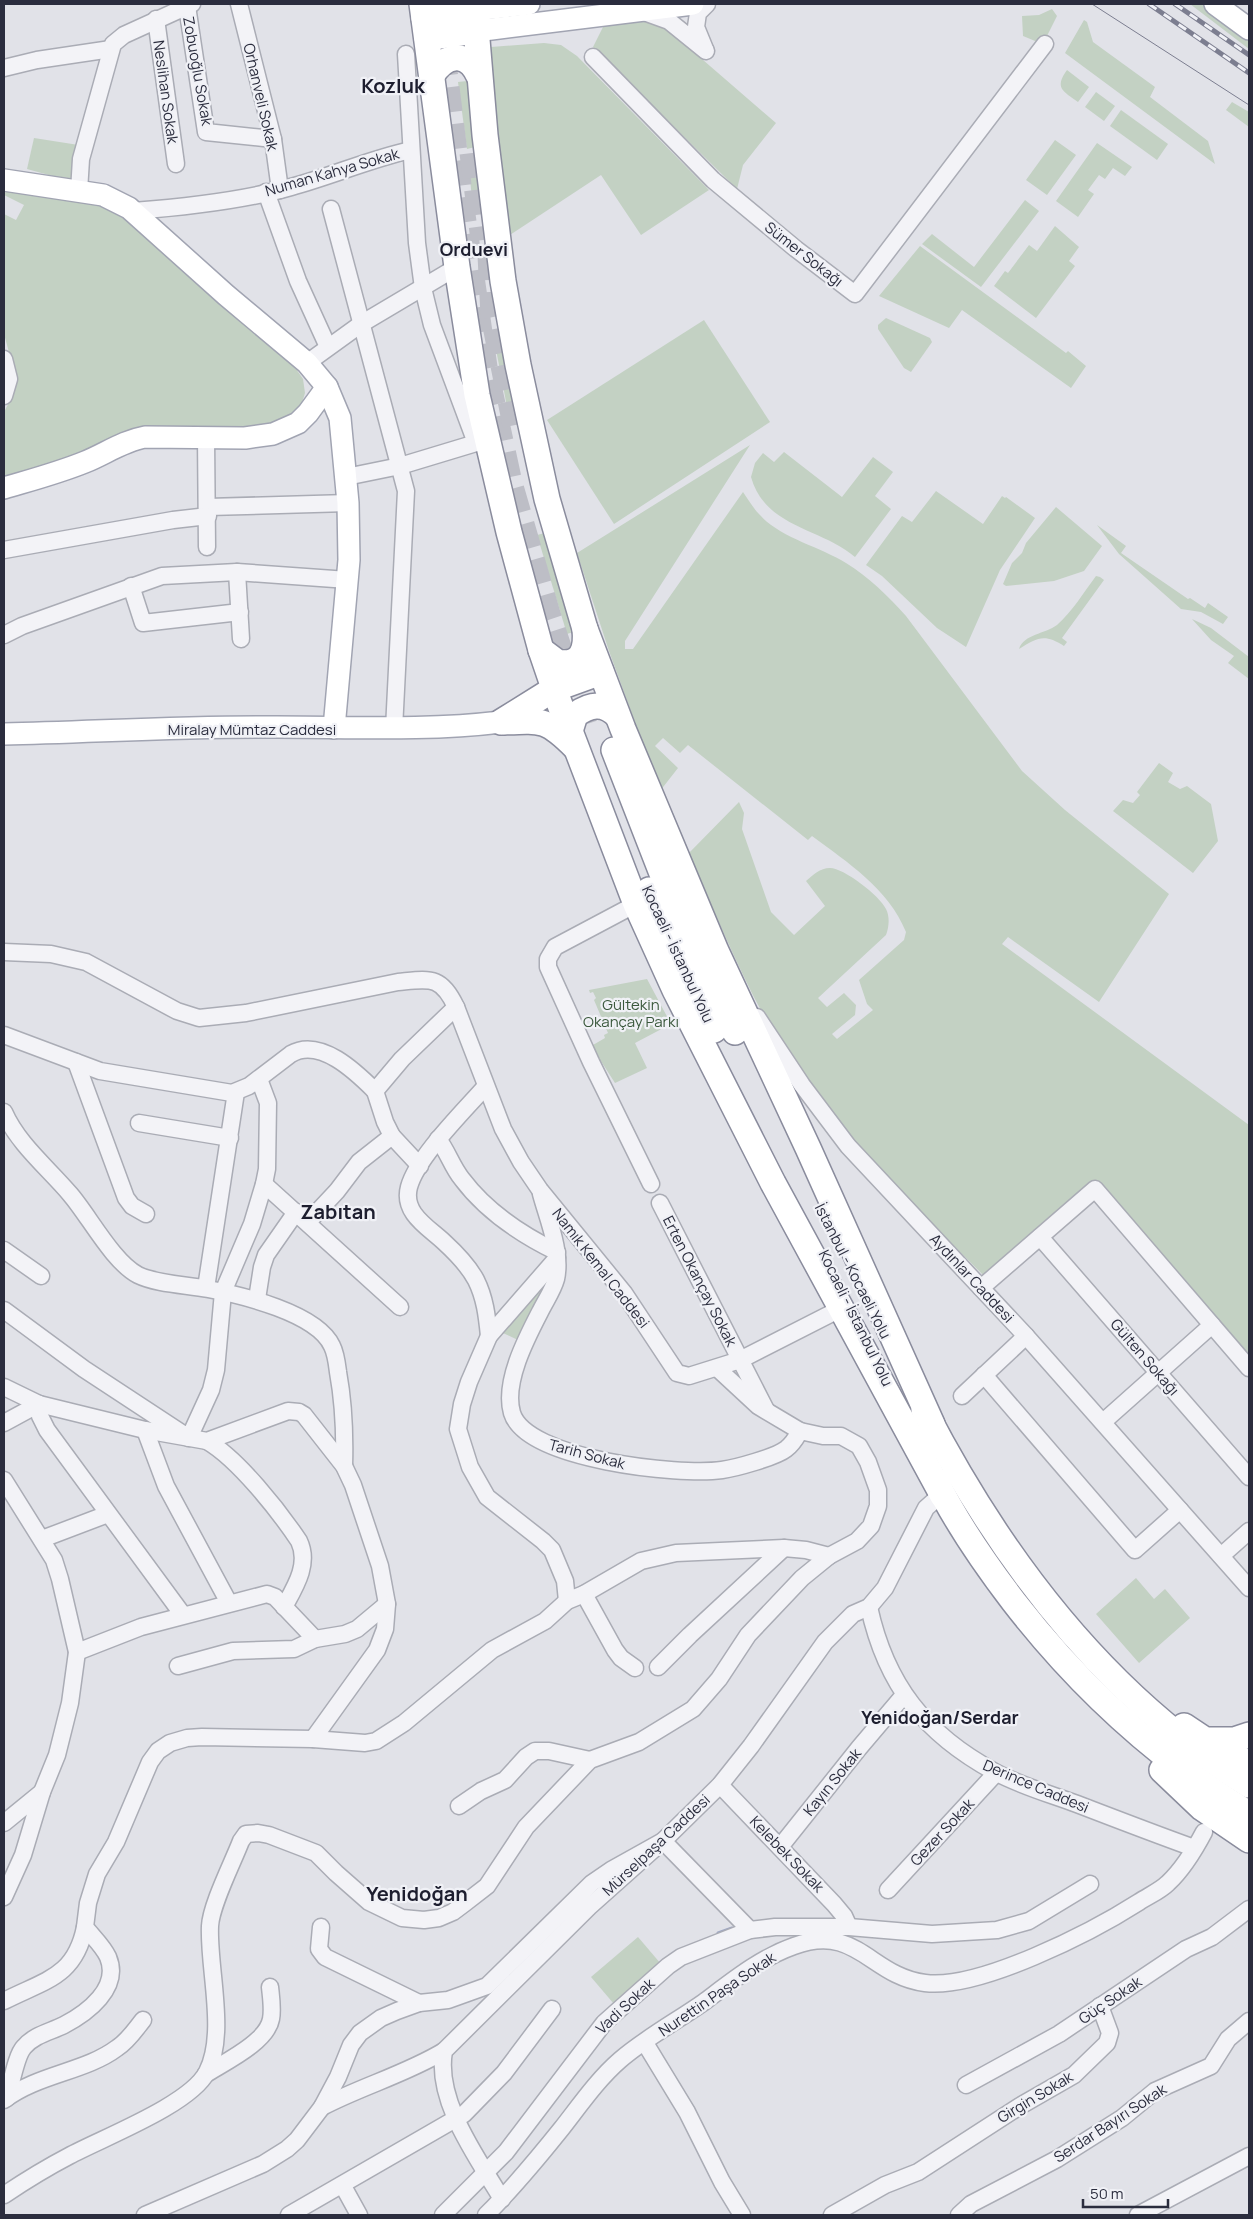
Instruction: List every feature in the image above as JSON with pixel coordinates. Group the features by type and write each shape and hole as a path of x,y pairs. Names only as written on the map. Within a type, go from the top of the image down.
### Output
{"highway":[{"path":"932,1424 808,1148 716,952 591,730 557,696 541,650 481,442 477,395 456,267 424,20 475,15 479,76 503,281 518,364 547,499 585,629 604,680 591,730 636,904 675,990 728,1098 943,1496"},
{"path":"432,75 440,64 446,60 459,58 472,64 479,76"},
{"path":"541,650 557,662 572,662 584,652 586,643 585,629"},
{"path":"500,722 557,696 604,680"},
{"path":"500,722 536,720 564,736 591,730"},
{"name":"İstanbul - Kocaeli Yolu","path":"591,730 646,836 699,958 820,1205 932,1424 967,1488 1014,1559 1080,1643 1124,1689 1174,1734 1249,1785"},
{"name":"Kocaeli - İstanbul Yolu","path":"591,730 641,874 674,946 730,1065 943,1496 996,1578 1046,1643 1117,1716 1239,1820"},
{"path":"1078,1678 1170,1779 1202,1808 1239,1820 1249,1840"},
{"path":"1124,1689 1206,1740 1249,1764"},
{"path":"1206,1740 1234,1740 1249,1735"}],"main road":[{"path":"475,15 529,4"},
{"path":"475,15 642,11 693,4"},
{"path":"1215,4 1249,29"},
{"path":"4,180 103,195 134,211 226,295 307,363 327,387 340,418 348,503 348,580 334,728"},
{"path":"4,488 52,475 136,439 252,438 273,434 298,423 308,413 327,387"},
{"name":"Miralay Mümtaz Caddesi","path":"4,734 277,727 394,730 449,728 500,722"}],"street":[{"name":"Orhanveli Sokak","path":"239,4 273,139 273,191 292,265 328,348"},
{"path":"642,11 669,21 706,51 696,27 698,12 707,4"},
{"name":"Zobuoğlu Sokak","path":"190,5 206,132 273,139"},
{"path":"79,191 81,159 111,48 124,35 190,5"},
{"name":"Neslihan Sokak","path":"156,19 176,164"},
{"name":"Sümer Sokağı","path":"593,57 713,180 796,249 855,294 1045,44"},
{"path":"4,68 37,60 111,48"},
{"path":"346,478 400,466 481,442 432,325 423,288 417,243 406,54"},
{"name":"Numan Kahya Sokak","path":"134,211 184,207 273,191 380,156 411,150"},
{"path":"331,209 405,484 406,499 394,730"},
{"path":"307,363 361,324 456,267"},
{"path":"4,359 9,379 4,396"},
{"path":"206,437 207,547"},
{"path":"4,550 174,520 208,512 348,503"},
{"path":"4,635 22,626 131,586 175,574 238,572 348,580"},
{"path":"238,572 241,639"},
{"path":"131,586 143,623 240,612"},
{"path":"636,904 555,947 548,959 548,967 591,1062 651,1184"},
{"path":"4,952 51,954 86,962 177,1011 199,1018 246,1013 389,984 420,980 441,984 456,1007 485,1087 503,1129 521,1162 540,1190"},
{"name":"Aydınlar Caddesi","path":"716,952 802,1085 848,1146 1026,1336 1249,1588"},
{"path":"375,1091 402,1059 456,1007"},
{"path":"4,1035 110,1073 226,1093 236,1092 259,1078 297,1050 310,1049 324,1052 355,1072 375,1091 384,1122 392,1136 420,1166"},
{"path":"76,1062 126,1198 132,1206 146,1214"},
{"path":"189,1438 211,1390 216,1370 223,1292 252,1224 264,1184 269,1130 268,1103 259,1078"},
{"path":"485,1087 438,1140 420,1166 409,1186 408,1194 411,1208 421,1224 462,1260 476,1280 487,1311 489,1336"},
{"path":"206,1288 236,1092"},
{"path":"4,1112 16,1132 72,1196 123,1263 138,1275 257,1299 300,1319 323,1334 333,1347 345,1414 344,1466"},
{"path":"138,1123 230,1138"},
{"path":"257,1299 262,1267 266,1255 302,1217 337,1191 359,1162 392,1136"},
{"path":"438,1140 449,1155 455,1170 485,1205 557,1255 489,1336 462,1404 458,1420 459,1440 470,1467 487,1497 543,1540 552,1550 565,1581 567,1601"},
{"path":"264,1184 400,1307"},
{"path":"982,1288 1095,1189 1249,1368"},
{"name":"Namık Kemal Caddesi","path":"540,1190 624,1293 677,1372 689,1376 740,1360 842,1308"},
{"name":"Tarih Sokak","path":"540,1190 557,1255 556,1278 553,1288 528,1336 513,1376 510,1404 512,1413 526,1432 546,1444 583,1456 658,1470 712,1471 724,1470 782,1452 793,1443 800,1431"},
{"name":"Erten Okançay Sokak","path":"660,1203 769,1414"},
{"name":"Gülten Sokağı","path":"1040,1237 1249,1478"},
{"path":"4,1250 41,1276"},
{"path":"4,1310 84,1369 189,1438"},
{"path":"1103,1422 1212,1325"},
{"path":"962,1396 1026,1336"},
{"path":"206,2074 214,2040 216,2012 210,1923 241,1841 246,1834 270,1835 316,1853 369,1902 391,1914 418,1920 439,1918 453,1912 487,1886 526,1827 590,1760 639,1742 693,1709 719,1679 748,1635 802,1578 829,1556 857,1540 871,1526 878,1506 878,1490 864,1453 854,1442 841,1436 823,1436 800,1431 769,1414 742,1393 717,1368"},
{"path":"984,1375 1135,1550 1180,1510"},
{"path":"4,1387 39,1404 145,1430 207,1441 227,1455 292,1529 303,1548 301,1572 284,1607"},
{"path":"4,1423 39,1404"},
{"path":"39,1404 40,1416 47,1430 184,1615"},
{"path":"207,1441 279,1413 288,1411 299,1412 310,1421 344,1466 353,1485 380,1566 386,1604 386,1629 377,1650 313,1739"},
{"path":"145,1430 166,1486 230,1603"},
{"path":"4,1897 24,1855 42,1792 63,1733 70,1703 77,1652 54,1560 42,1539 7,1489"},
{"name":"Mürselpaşa Caddesi","path":"322,2107 354,2091 424,2062 444,2051 589,1907 663,1841 720,1785 756,1739 825,1642 853,1614 869,1606 890,1579 926,1508 943,1496"},
{"path":"42,1539 108,1514"},
{"path":"1221,1556 1249,1531"},
{"path":"4,2001 65,1968 78,1950 85,1926 88,1903 97,1874 116,1842 150,1762 164,1746 178,1740 202,1737 313,1739 365,1743 382,1738 422,1708 479,1659 500,1645 545,1621 567,1601 584,1594 633,1565 658,1556 726,1550 784,1548 806,1550 829,1556"},
{"path":"658,1668 690,1635 784,1548"},
{"path":"77,1652 122,1634 184,1615 267,1594 275,1597 315,1639"},
{"path":"584,1594 615,1650 621,1658 635,1668"},
{"path":"178,1666 233,1651 294,1649 315,1639 351,1632 365,1623 386,1604"},
{"name":"Derince Caddesi","path":"869,1606 874,1627 890,1671 904,1695 932,1728 958,1749 996,1773 1194,1848"},
{"name":"Kayın Sokak","path":"780,1847 904,1695"},
{"path":"459,1806 481,1791 505,1780 526,1756 535,1751 549,1751 590,1760"},
{"name":"Gezer Sokak","path":"888,1890 996,1773"},
{"name":"Kelebek Sokak","path":"720,1785 834,1904 841,1932"},
{"path":"4,1823 42,1792"},
{"path":"1202,1808 1204,1832 1239,1820"},
{"name":"Nurettin Paşa Sokak","path":"486,2215 502,2199 594,2087 619,2061 766,1958 804,1942 841,1932 852,1946 879,1966 899,1977 934,1984 964,1980 1015,1963 1069,1941 1109,1921 1169,1882 1204,1832"},
{"path":"145,2215 275,2157 298,2140 322,2107 338,2077 354,2039 381,2018 419,2003 448,2000 487,1986 592,1883 610,1870 663,1841 750,1930"},
{"path":"841,1932 932,1934 1011,1927 1040,1916 1090,1884"},
{"name":"Güç Sokak","path":"966,2085 1045,2042 1186,1949 1212,1937 1249,1909"},
{"path":"5,2099 23,2047 39,2036 63,2025 84,2012 100,1998 106,1989 110,1972 107,1957 85,1926"},
{"name":"Vadi Sokak","path":"443,2215 506,2152 604,2023 674,1961 721,1940 750,1930 790,1926 841,1932"},
{"path":"321,1927 319,1949 326,1957 419,2003"},
{"path":"4,2195 67,2156 158,2112 180,2098 206,2074 246,2049 264,2034 271,2020 270,1988"},
{"name":"Girgin Sokak","path":"832,2215 884,2185 925,2167 1020,2106 1063,2082 1087,2064 1102,2050 1109,2038 1108,2023 1100,2006"},
{"path":"289,2215 342,2186 473,2107 504,2073 552,2009"},
{"path":"5,2099 55,2074 106,2055 124,2043 143,2020"},
{"name":"Serdar Bayırı Sokak","path":"959,2215 971,2204 1057,2159 1122,2118 1155,2091 1211,2066 1228,2039 1249,2021"},
{"path":"645,2043 687,2112 722,2182 742,2215"},
{"path":"444,2051 442,2077 456,2119 502,2199"},
{"path":"1138,2215 1249,2156"},
{"path":"342,2186 359,2215"}],"green space":[{"path":"1190,4 1204,4 1249,39 1249,49"},
{"path":"1052,9 1057,16 1047,36 1040,43 1023,36 1022,16 1039,15"},
{"path":"642,20 658,21 776,123 743,165 737,189 593,47 604,25"},
{"path":"1084,20 1087,22 1093,42 1155,87 1150,97 1208,141 1215,164 1065,53"},
{"path":"544,43 561,45 577,56 709,190 641,235 601,175 507,237 491,47"},
{"path":"1067,70 1089,87 1078,102 1062,89 1061,81"},
{"path":"467,81 475,147 467,149 458,82"},
{"path":"1096,92 1115,106 1104,121 1085,107"},
{"path":"1232,102 1249,112 1249,127 1226,110"},
{"path":"1121,110 1168,144 1157,160 1110,126"},
{"path":"34,138 85,146 80,179 56,177 27,169"},
{"path":"1055,140 1076,155 1047,195 1026,180"},
{"path":"1097,143 1132,167 1125,176 1113,168 1105,179 1099,175 1088,190 1094,194 1078,217 1056,201"},
{"path":"476,157 480,198 472,199 468,158"},
{"path":"7,189 106,206 141,226 294,366 303,379 305,393 301,406 286,420 267,428 158,426 139,430 4,482 4,412 15,391 15,374 4,334 4,214 16,220 24,205 4,195"},
{"path":"1025,200 1039,211 981,287 922,244 932,234 974,267"},
{"path":"1055,226 1079,247 1069,261 1075,266 1036,318 994,286 1005,271 1008,273 1029,245 1037,251"},
{"path":"920,246 1066,353 1068,351 1086,366 1071,388 962,310 949,328 879,296"},
{"path":"886,318 930,338 932,342 911,372 904,368 878,329 878,325"},
{"path":"704,320 770,422 614,524 547,420"},
{"path":"502,338 516,411 508,412 494,339"},
{"path":"750,445 625,641 625,649 633,649 743,492 759,514 768,522 789,536 846,563 863,574 885,594 906,616 1022,771 1065,810 1169,894 1099,1002 1008,937 1002,944 1249,1125 1249,1358 1094,1181 985,1277 884,1175 836,1121 793,1064 763,1014 736,961 688,854 739,802 744,813 742,829 771,912 794,935 825,906 806,881 823,869 836,869 852,878 877,897 886,909 889,922 886,935 818,998 827,1007 844,993 856,1005 855,1015 832,1034 837,1039 873,1010 867,1004 859,980 904,940 906,932 889,902 866,878 812,836 808,840 688,745 680,753 663,738 655,746 678,768 660,791 609,651 577,553"},
{"path":"784,452 842,497 873,457 893,472 875,496 891,509 855,557 842,547 781,517 758,494 751,477 755,463 763,453 774,462"},
{"path":"936,491 983,524 1002,496 1035,518 1000,570 966,647 937,628 882,576 866,565 902,516 912,522"},
{"path":"1056,507 1102,546 1084,571 1054,581 1006,586 1003,584 1012,563 1022,553 1026,543"},
{"path":"1097,525 1126,546 1121,553 1188,599 1190,598 1205,608 1208,603 1228,617 1223,624 1201,612 1181,609 1119,554"},
{"path":"545,533 573,632 567,634 537,535"},
{"path":"1096,576 1104,580 1062,638 1067,642 1064,646 1051,639 1041,638 1019,649 1025,640 1057,625 1073,608"},
{"path":"1192,619 1211,628 1249,657 1249,679 1228,663 1234,656 1211,640"},
{"path":"1159,763 1173,773 1168,782 1180,789 1187,786 1211,804 1218,841 1193,873 1113,811 1123,800 1133,803 1140,795 1137,792"},
{"name":"Gültekin Okançay Parkı","path":"647,979 671,1024 635,1043 647,1068 615,1083 590,1044 593,1045 605,1038 604,1035 608,1033 594,1000 596,998 593,992 590,993 589,990"},
{"path":"545,1287 520,1341 503,1333 526,1305"},
{"path":"1136,1578 1154,1599 1165,1589 1190,1618 1139,1663 1096,1614"},
{"path":"638,1937 661,1964 614,2004 591,1977"}],"waterway":[{"path":"718,1933 732,1928"}],"tunnel":[{"path":"438,14 461,201 485,367 510,483 548,614 587,731"},
{"path":"472,153 483,240"},
{"path":"490,255 493,316 515,425"},
{"path":"581,658 605,726"}],"tram line":[{"path":"1092,4 1249,105"}],"railway":[{"path":"1149,4 1249,73"},
{"path":"1175,4 1249,55"}],"district":[{"name":"Kozluk","path":"393,85"},
{"name":"Orduevi","path":"474,249"},
{"name":"Zabıtan","path":"338,1211"},
{"name":"Yenidoğan/Serdar","path":"940,1717"},
{"name":"Yenidoğan","path":"417,1893"}]}
